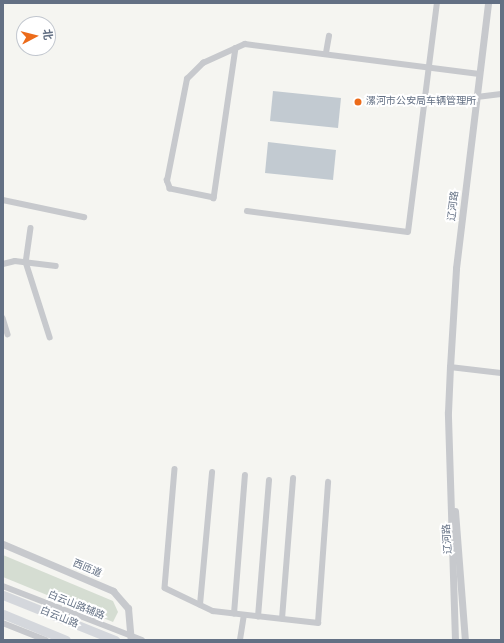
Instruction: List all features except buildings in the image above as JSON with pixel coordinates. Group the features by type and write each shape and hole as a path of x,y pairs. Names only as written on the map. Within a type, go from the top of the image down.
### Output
{"highway":[{"name":"白云山路","path":"3,595 115,640"},
{"name":"白云山路","path":"3,614 66,640"}],"street":[{"path":"247,212 408,232 438,3"},
{"name":"辽河路","path":"454,638 448,412 450,367 456,268 488,3"},
{"path":"326,52 328,36"},
{"path":"236,48 214,198 170,189 167,181 187,80 203,63 236,48 245,44 326,52 480,74"},
{"path":"477,97 501,94"},
{"path":"3,200 84,217"},
{"path":"31,228 26,262 50,337"},
{"path":"3,264 15,261 56,266"},
{"path":"3,318 8,334"},
{"path":"450,367 501,373"},
{"name":"辽河路","path":"448,412 466,638"},
{"path":"175,469 165,588 213,611 244,616 318,623 328,482"},
{"path":"200,605 212,473"},
{"path":"234,614 245,475"},
{"path":"282,619 293,478"},
{"path":"258,617 269,480"},
{"name":"西匝道","path":"3,544 113,591 128,608 131,639"},
{"name":"白云山路辅路","path":"3,586 131,639 142,640"},
{"path":"240,640 244,616"},
{"path":"3,623 46,640"}],"shaded area":[{"path":"273,91 341,98 338,128 270,121"},
{"path":"268,142 336,150 333,180 265,173"},
{"path":"3,555 113,601 118,612 113,622 3,577"}],"place":[{"name":"漯河市公安局车辆管理所","path":"358,102"}]}
